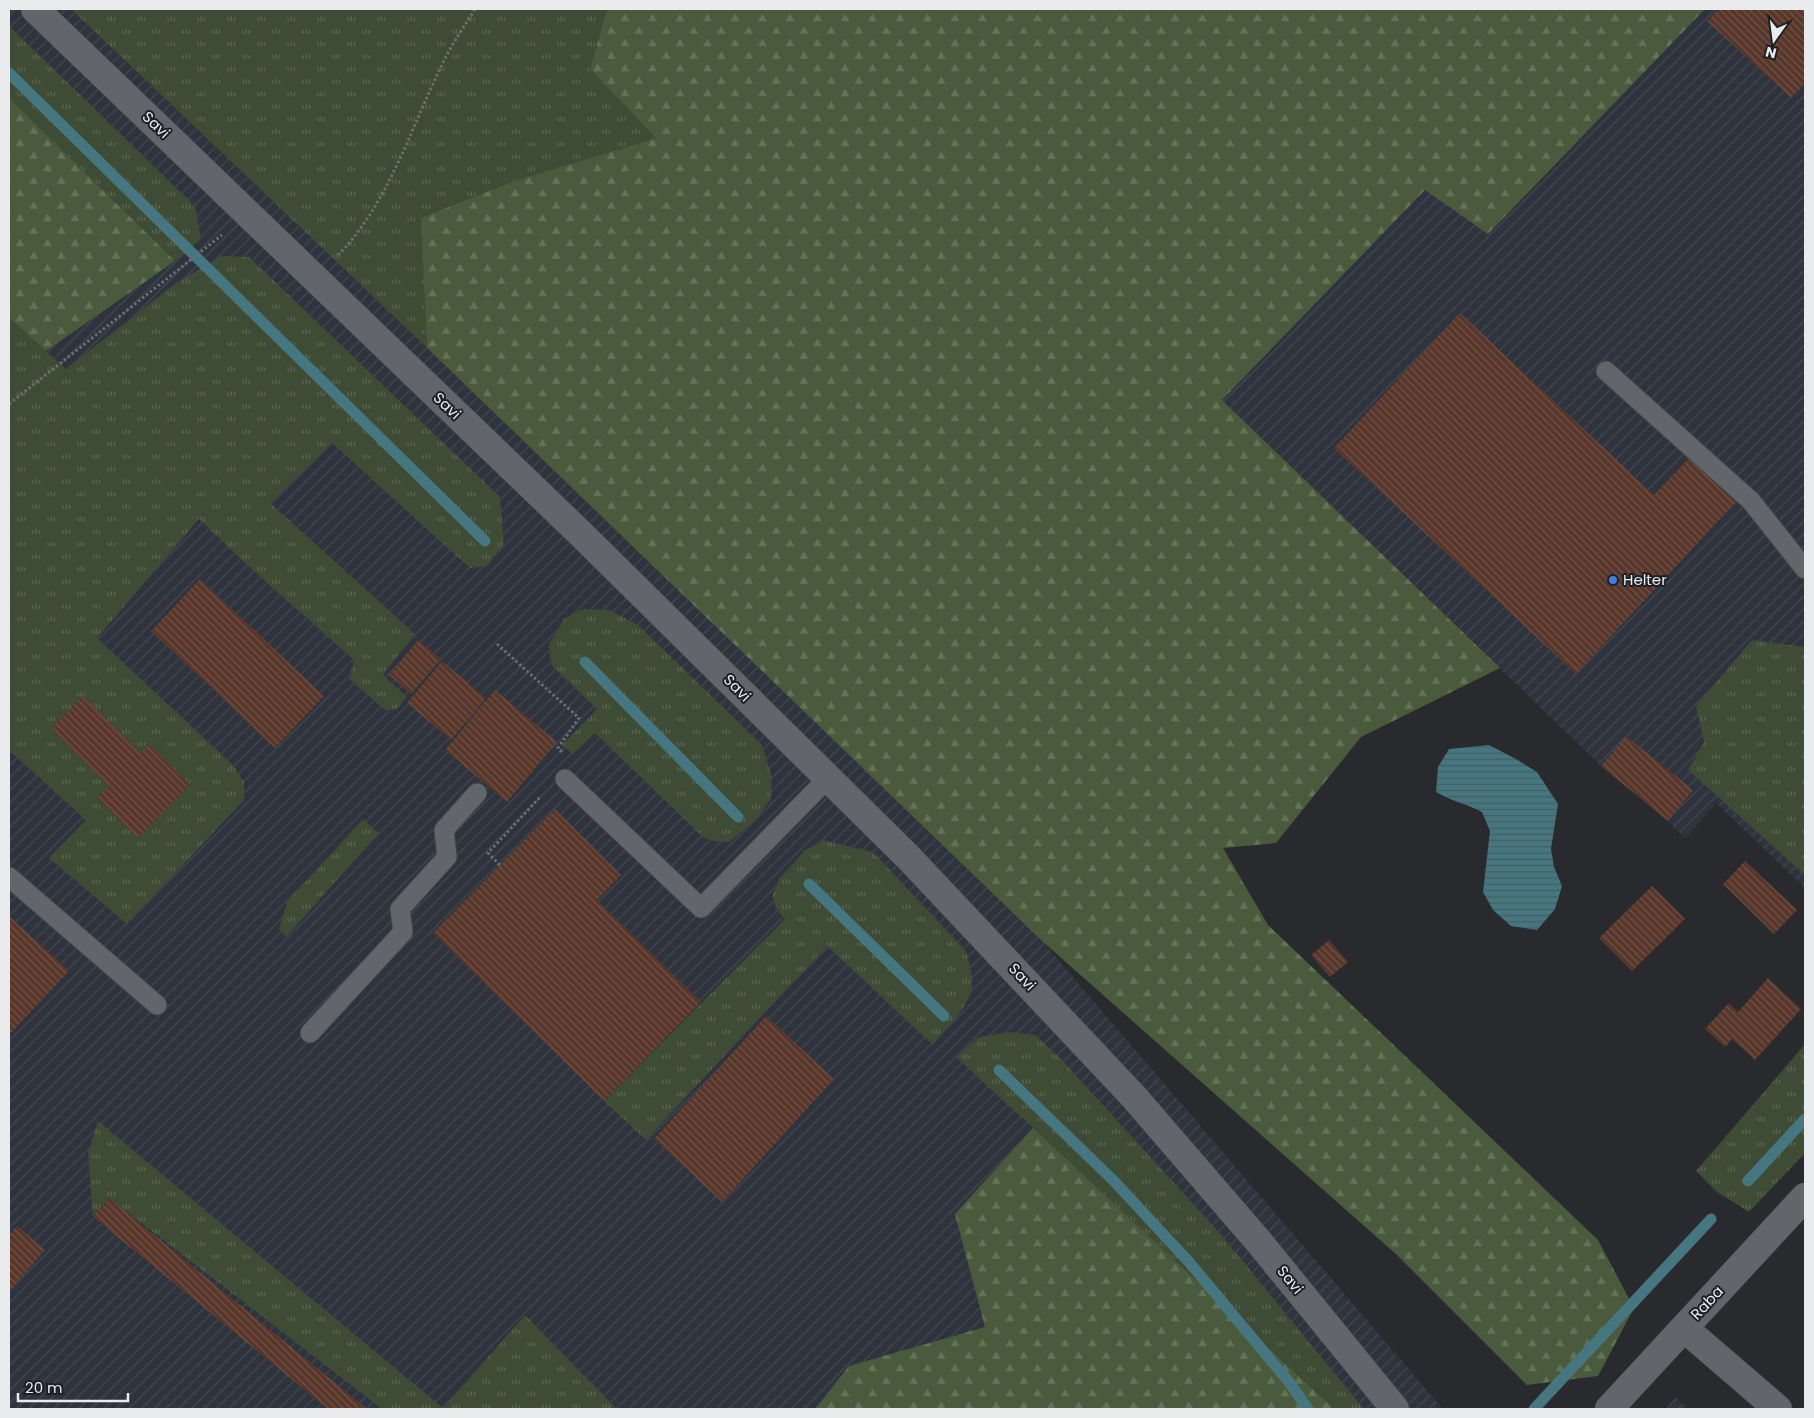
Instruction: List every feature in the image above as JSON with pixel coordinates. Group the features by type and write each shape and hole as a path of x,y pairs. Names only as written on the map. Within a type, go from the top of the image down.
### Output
{"street":[{"name":"Savi","path":"35,9 583,536 909,858 1134,1097 1259,1242 1395,1409"},
{"name":"Raba","path":"1609,1409 1805,1197"},
{"path":"1684,1328 1778,1409"}],"lane":[{"path":"1606,371 1751,501 1805,569"},
{"path":"565,779 701,908 828,778"},
{"path":"310,1034 403,932 400,909 447,857 444,830 477,793"},
{"path":"9,876 157,1005"}],"path":[{"path":"315,278 348,245 383,193 443,63 475,9"},
{"path":"9,404 207,247"},
{"path":"497,644 579,718 558,748 575,764 565,779 549,796 544,792 488,853 500,865"}],"shaded area":[{"path":"9,9 71,9 427,348 1042,941 1443,1409 9,1409"},
{"path":"1705,9 1805,9 1805,888 1716,803 1685,839 1668,821 1601,766 1222,400 1425,190"},
{"path":"1676,1398 1688,1409 1666,1409"}],"green space":[{"path":"71,9 607,9 590,69 657,138 514,181 422,218 427,348"},
{"path":"607,9 1705,9 1488,234 1425,190 1222,400 1500,668 1361,737 1276,843 1223,848 1268,925 1598,1240 1634,1308 1598,1376 1527,1385 1397,1255 1042,941 427,348 421,218 514,181 656,138 590,69"},
{"path":"9,26 195,206 201,239 175,261 9,98"},
{"path":"9,98 175,261 46,351 9,317"},
{"path":"222,256 249,257 500,497 504,544 487,566 470,568 332,443 270,503 415,634 383,675 407,697 397,709 385,710 349,679 354,660 247,565 199,519 97,638 233,765 244,782 244,800 127,924 49,858 86,820 12,753 9,755 9,317 66,369 176,283"},
{"path":"583,609 609,610 638,625 762,745 772,777 771,799 755,820 729,842 704,838 595,733 573,754 562,745 597,709 551,665 549,644 564,619"},
{"path":"1752,640 1805,647 1805,875 1688,770 1704,742 1696,706"},
{"path":"363,819 379,833 286,937 279,929 287,902"},
{"path":"823,840 873,852 966,951 972,982 967,1002 933,1045 827,946 646,1140 604,1101 785,919 776,908 772,896 779,879 805,850"},
{"path":"1010,1032 1035,1035 1062,1060 1218,1231 1364,1409 1334,1409 956,1057 979,1037"},
{"path":"1805,1044 1805,1153 1749,1212 1717,1192 1696,1171"},
{"path":"98,1121 443,1408 525,1315 617,1409 382,1409 109,1198 93,1217 88,1152"},
{"path":"1033,1128 1334,1409 815,1409 849,1366 985,1327 955,1214"}],"water":[{"path":"1489,745 1537,772 1558,804 1551,849 1554,867 1562,886 1555,909 1537,930 1511,926 1493,910 1483,892 1490,831 1482,812 1436,792 1438,767 1449,749"}],"building":[{"path":"1719,9 1805,9 1805,83 1791,98 1707,21"},
{"path":"1460,313 1654,495 1689,458 1736,502 1576,674 1334,448"},
{"path":"200,579 324,696 275,748 151,631"},
{"path":"418,640 441,659 411,694 389,675"},
{"path":"442,661 486,698 451,740 407,703"},
{"path":"495,690 557,742 507,802 445,750"},
{"path":"83,696 141,753 149,745 190,785 138,838 97,798 109,786 51,729"},
{"path":"1626,736 1693,790 1668,821 1601,766"},
{"path":"555,809 621,875 597,900 701,1002 604,1101 433,933"},
{"path":"1745,861 1797,910 1774,934 1723,884"},
{"path":"1652,886 1685,919 1632,971 1599,938"},
{"path":"9,916 69,971 11,1033 9,1030"},
{"path":"1329,940 1348,962 1330,977 1311,955"},
{"path":"1768,978 1801,1009 1755,1060 1732,1039 1725,1047 1705,1029 1729,1003 1738,1012"},
{"path":"766,1016 834,1079 722,1202 654,1139"},
{"path":"109,1198 367,1409 328,1409 93,1217"},
{"path":"17,1226 45,1250 9,1292 9,1235"}],"waterway":[{"path":"9,73 485,541"},
{"path":"585,662 738,817"},
{"path":"809,884 944,1016"},
{"path":"999,1070 1114,1181 1189,1262 1289,1382 1308,1409"},
{"path":"1748,1181 1805,1119"},
{"path":"1534,1409 1711,1219"}],"place":[{"name":"Helter","path":"1613,580"}]}
